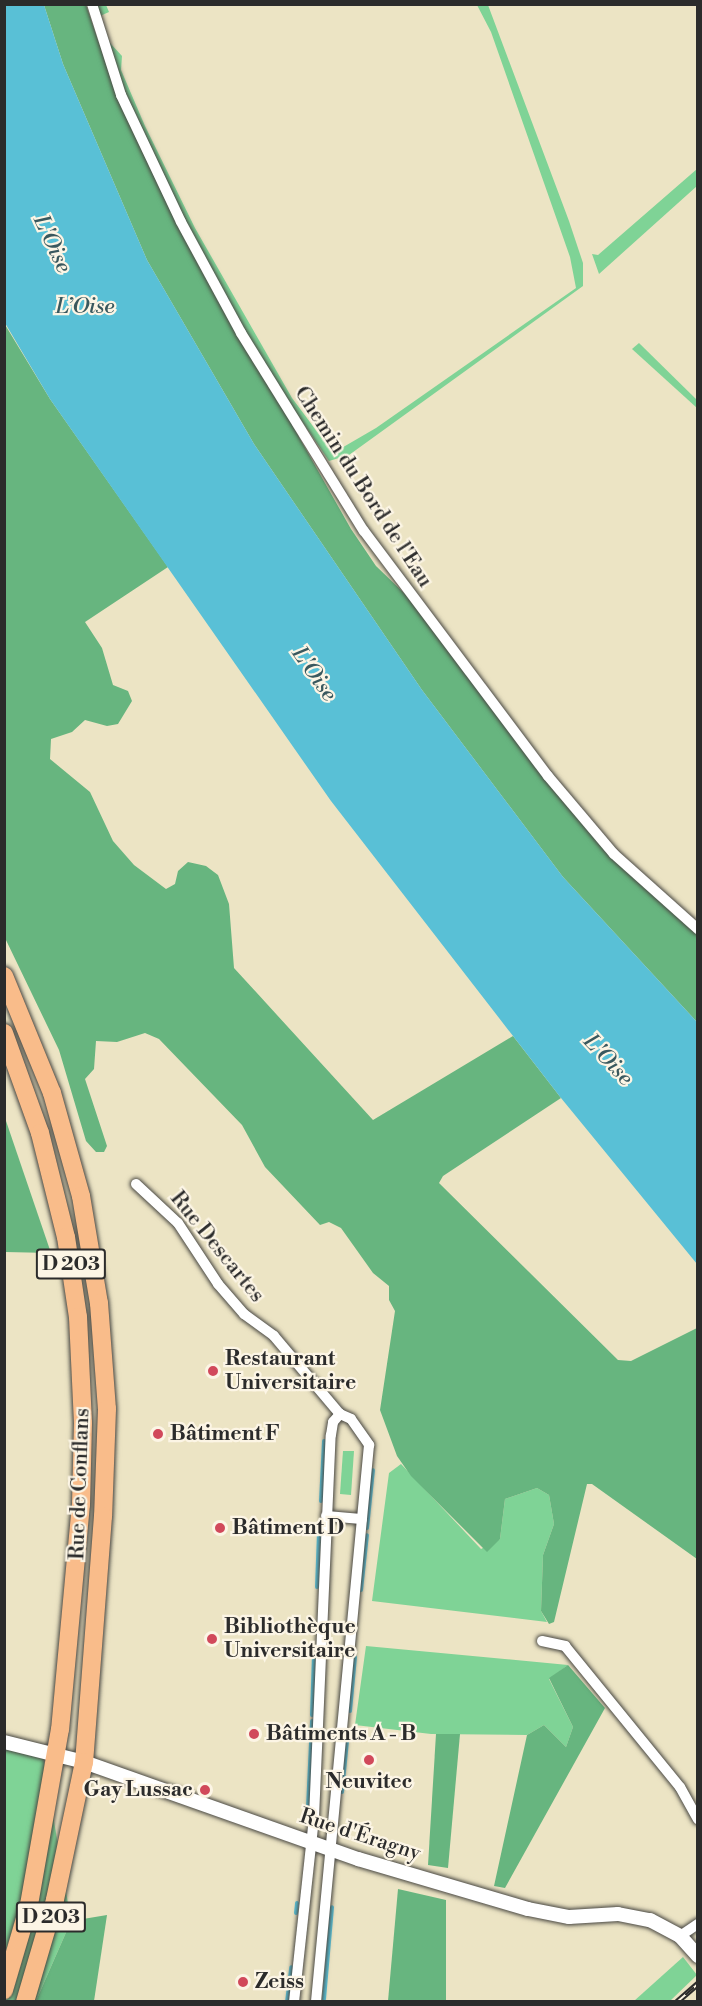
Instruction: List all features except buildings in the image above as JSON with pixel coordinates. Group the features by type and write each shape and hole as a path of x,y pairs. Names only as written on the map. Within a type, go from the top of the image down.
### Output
{"main road":[{"name":"Rue de Conflans","path":"4,976 44,1069 68,1144 92,1250 103,1331 106,1465 84,1762 56,1900 25,2001"},
{"name":"Rue de Conflans","path":"4,1033 54,1185 70,1263 80,1344 81,1504 57,1754 29,1905 4,1990"}],"street":[{"name":"Chemin du Bord de l'Eau","path":"92,4 121,95 181,222 241,333 364,531 448,648 548,776 614,854 698,929"},
{"name":"Rue Descartes","path":"136,1184 178,1223 218,1284 244,1314 274,1336 340,1414 351,1419 369,1444 316,2001"},
{"path":"294,2001 315,1797 326,1516 333,1422 340,1414"},
{"path":"326,1516 362,1519"},
{"path":"542,1641 565,1647 680,1787 698,1819"},
{"name":"Rue d'Éragny","path":"4,1742 84,1762 330,1849 528,1909 569,1917 629,1915 650,1920 680,1936 695,1953"},
{"path":"680,1936 698,1924"}],"green space":[{"path":"44,5 86,5 115,90 209,278 351,529 376,566 405,594 544,776 697,934 697,1022 563,877 422,690 254,444 147,260 63,64"},
{"path":"95,5 106,5 109,12 100,16 110,43 122,56 121,70 145,126 195,228 292,398 333,453 376,428 576,288 570,257 491,32 477,5 488,5 569,221 583,263 583,286 349,455 329,461 268,371 192,237 122,88"},
{"path":"697,169 697,186 599,274 592,254 598,255"},
{"path":"4,323 50,399 168,567 85,622 102,648 113,685 128,691 132,701 118,724 107,726 85,720 72,732 51,739 50,759 90,792 113,841 134,865 166,889 175,884 178,871 188,862 206,866 218,875 229,904 234,968 373,1120 513,1036 561,1098 443,1176 439,1183 618,1360 631,1361 697,1328 697,1559 592,1484 587,1484 554,1622 549,1624 541,1611 543,1555 554,1524 549,1495 537,1488 505,1499 500,1539 487,1552 411,1476 397,1456 380,1410 395,1311 389,1300 389,1286 373,1273 341,1228 329,1222 320,1225 265,1167 242,1125 159,1039 145,1033 117,1042 96,1041 94,1069 85,1079 107,1146 104,1152 96,1152 86,1141 59,1050 5,938"},
{"path":"639,343 697,400 697,408 632,349"},
{"path":"5,1118 51,1253 5,1252"},
{"path":"343,1451 354,1451 351,1495 340,1494"},
{"path":"401,1464 481,1549 500,1539 505,1499 537,1488 549,1495 554,1524 543,1555 541,1611 547,1622 372,1601 389,1473"},
{"path":"366,1646 568,1665 549,1679 573,1727 566,1747 544,1725 527,1735 431,1734 355,1725"},
{"path":"568,1665 605,1708 505,1888 494,1886 527,1735 544,1725 566,1747 573,1727 549,1678"},
{"path":"436,1734 460,1734 448,1868 428,1865"},
{"path":"4,1735 41,1745 71,1921 36,2001 5,2001"},
{"path":"398,1889 446,1900 446,2001 388,2001"},
{"path":"107,1915 94,2001 36,2001 71,1921"},
{"path":"683,1957 697,1975 670,2001 634,2001"}],"water":[{"name":"L’Oise","path":"4,5 44,5 63,64 147,260 254,444 422,690 563,877 697,1022 697,1264 561,1098 331,801 50,399 5,323"}],"waterway":[{"path":"321,1501 324,1441"},
{"path":"367,1528 373,1470"},
{"path":"317,1587 319,1532"},
{"path":"361,1590 367,1535"},
{"path":"312,1715 314,1654"},
{"path":"350,1711 355,1657"},
{"path":"308,1807 312,1721"},
{"path":"342,1792 348,1731"},
{"path":"296,1913 297,1903"},
{"path":"324,1999 332,1907"},
{"path":"287,2002 291,1967"}],"railway":[{"path":"677,2002 698,1984"}],"place":[{"name":"Restaurant Universitaire","path":"213,1371"},
{"name":"Bâtiment F","path":"158,1434"},
{"name":"Bâtiment D","path":"220,1528"},
{"name":"Bibliothèque Universitaire","path":"212,1639"},
{"name":"Bâtiments A - B","path":"254,1734"},
{"name":"Neuvitec","path":"369,1760"},
{"name":"Gay Lussac","path":"205,1790"},
{"name":"Zeiss","path":"243,1982"}],"water label":[{"name":"L'Oise","path":"52,244"},
{"name":"L'Oise","path":"314,674"},
{"name":"L'Oise","path":"608,1060"}]}
